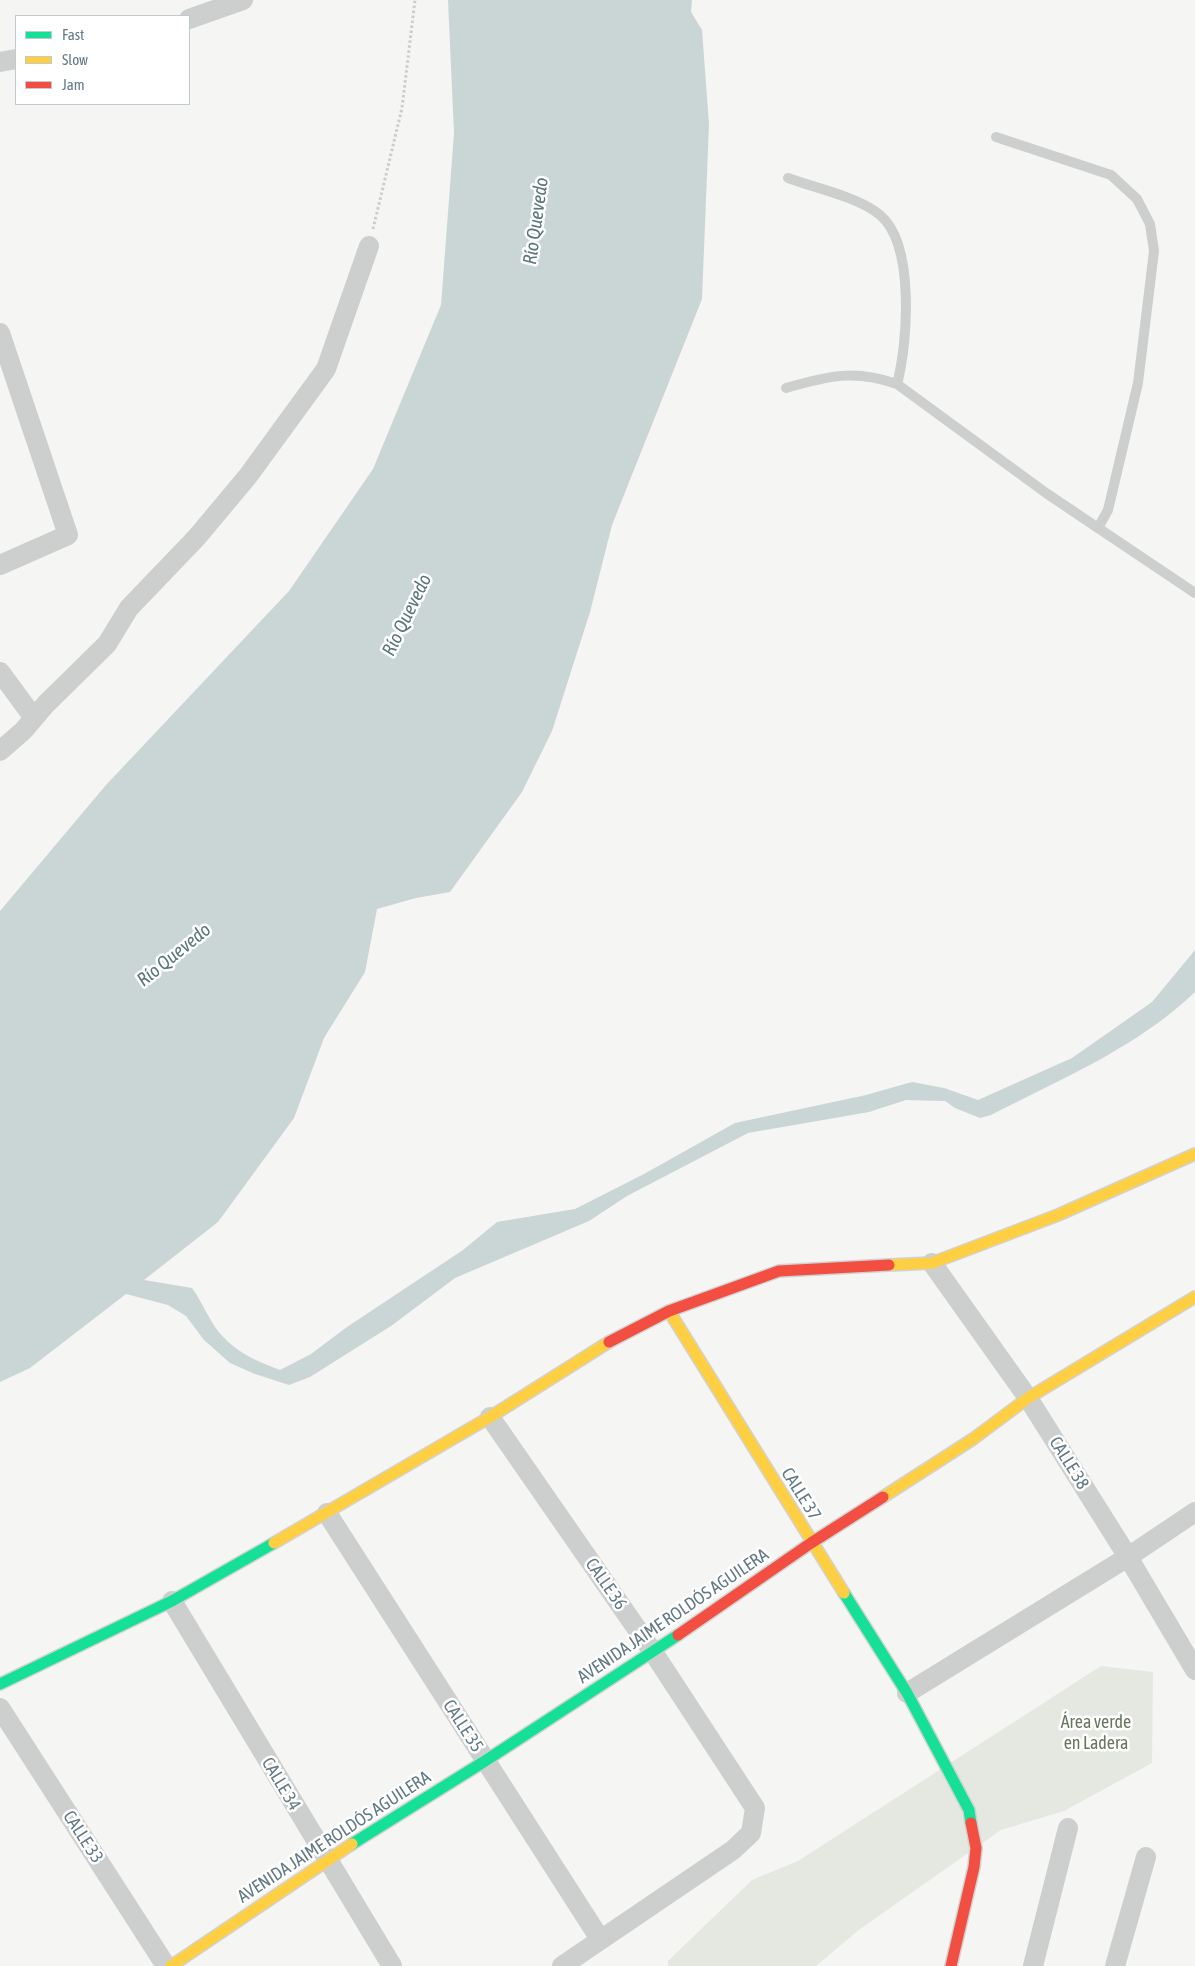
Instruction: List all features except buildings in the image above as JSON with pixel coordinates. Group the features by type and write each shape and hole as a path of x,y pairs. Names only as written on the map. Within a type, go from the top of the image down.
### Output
{"street":[{"path":"190,19 243,0"},
{"path":"0,62 15,59"},
{"path":"0,751 107,644 129,608 248,476 326,369 369,246"},
{"path":"0,333 68,534 0,565"},
{"path":"0,672 34,718"},
{"path":"0,1684 172,1601 490,1417 608,1343 669,1311 779,1271 932,1263 1058,1215 1195,1154"},
{"name":"CALLE 38","path":"932,1263 1028,1398 1128,1557 1195,1670"},
{"name":"AVENIDA JAIME ROLDÓS AGUILERA","path":"170,1966 327,1860 485,1761 653,1652 812,1543 973,1439 1028,1398 1117,1346 1195,1297"},
{"name":"CALLE 37","path":"669,1311 907,1693 961,1792 974,1832 974,1868 951,1966"},
{"name":"CALLE 36","path":"490,1417 653,1652 754,1808 751,1833 733,1850 600,1939"},
{"path":"907,1693 1128,1557 1195,1512"},
{"name":"CALLE 35","path":"327,1513 600,1939"},
{"name":"CALLE 34","path":"172,1601 392,1966"},
{"name":"CALLE 33","path":"0,1708 166,1966"},
{"path":"1033,1966 1068,1828"},
{"path":"1115,1966 1146,1857"},
{"path":"562,1966 600,1939"}],"lane":[{"path":"996,137 1111,175 1137,199 1150,224 1154,251 1138,383 1108,510 1098,528"},
{"path":"788,178 865,205 881,216 895,233 902,257 906,327 902,366 897,384"},
{"path":"786,388 822,378 849,374 875,376 897,384 1098,528 1195,594"}],"path":[{"path":"369,246 402,108 415,0"}],"green space":[{"name":"Área verde en Ladera","path":"1101,1666 1153,1672 1152,1763 1064,1811 1001,1830 860,1929 816,1966 668,1966 668,1961 752,1880 798,1861"}],"water":[{"name":"Río Quevedo","path":"448,0 692,0 691,12 702,30 709,124 702,299 612,525 590,612 552,731 522,792 450,892 416,898 377,909 365,972 324,1038 294,1118 218,1222 144,1280 192,1288 214,1326 231,1345 246,1355 280,1370 311,1354 347,1327 463,1250 497,1222 575,1209 644,1174 735,1123 866,1095 912,1082 944,1088 978,1100 1072,1058 1152,1002 1195,950 1195,992 1173,1012 1124,1046 991,1115 980,1118 955,1108 945,1101 906,1100 869,1112 748,1133 627,1196 589,1221 455,1278 391,1326 310,1377 289,1385 255,1374 230,1363 204,1340 186,1316 168,1305 126,1294 30,1368 0,1382 0,911 106,785 289,591 373,469 441,305 454,133"}],"traffic: fast":[{"path":"0,1684 172,1601 274,1543"},
{"path":"844,1593 907,1693 969,1810 971,1823"},
{"path":"352,1844 485,1761 678,1635"}],"traffic: slow":[{"path":"889,1265 932,1263 1058,1215 1195,1154"},
{"path":"883,1497 973,1439 1028,1398 1195,1297"},
{"path":"669,1311 844,1593"},
{"path":"274,1543 490,1417 609,1342"},
{"path":"171,1966 352,1844"}],"traffic: jam":[{"path":"609,1342 669,1311 779,1271 889,1265"},
{"path":"678,1635 811,1543 883,1497"},
{"path":"951,1966 974,1867 976,1848 971,1823"}]}
